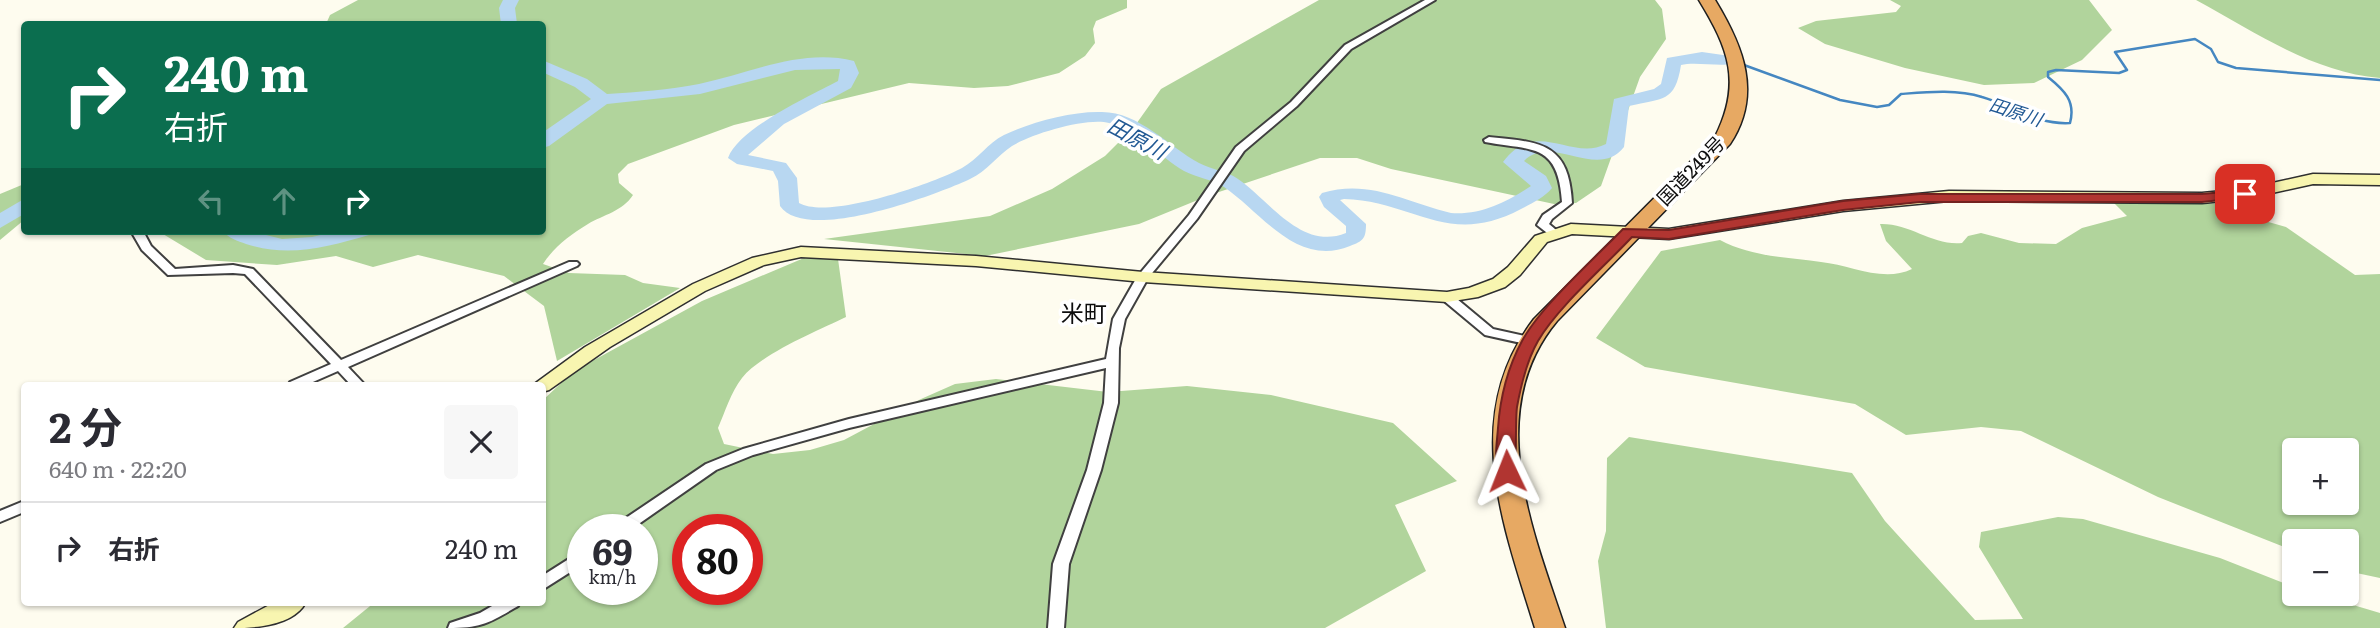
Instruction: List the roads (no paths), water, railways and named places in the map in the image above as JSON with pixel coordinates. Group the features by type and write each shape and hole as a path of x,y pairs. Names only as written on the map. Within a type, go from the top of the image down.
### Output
{"highway":[{"name":"国道249号","path":"1550,628 1509,492 1505,450 1508,408 1530,341 1545,320 1628,232 1723,140 1734,121 1740,101 1741,76 1734,50 1707,0"}],"street":[{"path":"1056,628 1061,564 1102,440 1111,403 1112,362 1119,319 1143,278 1193,217 1240,149 1294,104 1348,47 1431,0"},
{"path":"1489,139 1549,152 1562,165 1567,203 1547,217 1543,225 1555,233"},
{"path":"546,383 612,338 710,280 786,254 834,252 976,261 1143,278 1447,298 1472,293 1499,283 1514,271 1541,240 1571,229 1669,234 1843,206 1920,198 2202,198 2245,194 2313,179 2380,180"},
{"path":"139,235 146,248 172,273 233,269 249,271 355,382"},
{"path":"302,382 573,264"},
{"path":"1447,298 1489,332 1530,341"},
{"path":"642,514 711,467 748,452 849,424 1112,362"},
{"path":"0,517 21,507"},
{"path":"546,581 567,567"},
{"path":"255,626 288,606"},
{"path":"456,628 486,617 505,606"}],"waterway":[{"path":"509,21 507,8 511,0"},
{"name":"田原川","path":"1744,65 1840,100 1877,107 1889,105 1901,94 1962,93 2058,123 2070,123 2070,102 2048,77 2048,72 2056,70 2119,73 2127,70 2115,52 2195,39 2211,49 2218,62 2236,68 2380,80"},
{"name":"田原川","path":"603,99 700,89 775,69 815,62 833,62 848,65 850,73 845,84 778,120 740,152 738,158 773,165 784,171 790,206 799,211 809,214 844,212 912,194 967,173 1012,139 1069,121 1106,117 1116,119 1140,132 1190,167 1227,181 1304,240 1320,244 1338,244 1356,236 1356,224 1331,203 1329,197 1360,193 1451,219 1467,220 1487,216 1507,209 1542,188 1539,180 1513,162 1524,151 1536,146 1549,146 1590,154 1603,153 1615,147 1620,103 1660,93 1669,86 1673,62 1702,57 1730,61"},
{"path":"546,67 581,83 603,99"},
{"path":"546,139 603,99"},
{"path":"0,222 21,207"},
{"path":"242,235 282,245 312,243 345,235"}],"district":[{"name":"米町","path":"1084,312"}]}
